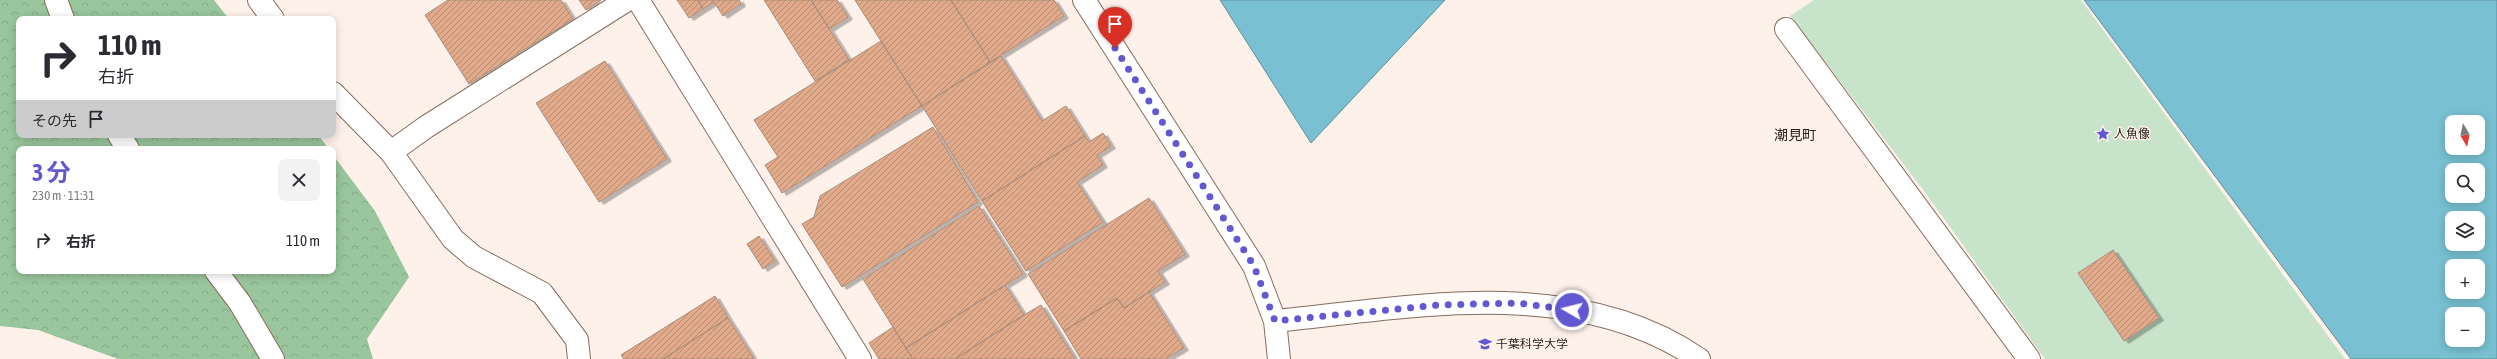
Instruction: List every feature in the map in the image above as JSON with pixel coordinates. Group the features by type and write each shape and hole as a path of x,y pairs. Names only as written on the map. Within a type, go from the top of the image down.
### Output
{"street":[{"path":"56,0 62,16"},
{"path":"259,0 271,16"},
{"path":"391,152 426,127 627,0"},
{"path":"638,0 860,359"},
{"path":"1084,0 1254,266 1275,321 1279,359"},
{"path":"1786,29 2030,359"},
{"path":"336,96 391,152 452,239 474,257 542,293 577,340 579,359"},
{"path":"218,274 240,303 273,359"},
{"path":"1275,321 1438,305 1517,303 1600,314 1675,342 1700,359"}],"green space":[{"path":"0,0 214,0 227,16 16,16 16,138 320,138 327,146 16,146 16,274 336,274 336,159 375,211 409,277 367,339 373,359 118,359 38,330 0,326"},
{"path":"1814,0 2081,0 2345,359 2045,359 1924,191 1790,16"}],"water":[{"path":"1220,0 1445,0 1311,143"},
{"path":"2084,0 2497,0 2497,359 2351,359"}],"building":[{"path":"448,0 561,0 573,19 469,84 425,15"},
{"path":"579,0 601,0 586,10"},
{"path":"677,0 698,0 703,9 689,18"},
{"path":"698,0 739,0 741,4 723,16 714,2 703,9"},
{"path":"764,0 811,0 849,60 815,81"},
{"path":"811,0 837,0 848,17 829,29"},
{"path":"855,0 951,0 990,62 922,106"},
{"path":"951,0 1054,0 1064,16 990,62"},
{"path":"881,41 922,106 782,193 765,165 778,157 754,120"},
{"path":"1001,56 1042,121 1066,106 1085,136 982,201 922,106"},
{"path":"605,61 667,159 599,202 536,103"},
{"path":"933,127 978,202 842,287 802,224 814,217 820,196"},
{"path":"1103,133 1111,146 1097,155 1103,165 1077,182 1103,222 1026,271 982,201 1085,136 1089,142"},
{"path":"1149,198 1185,254 1158,271 1165,282 1124,308 1117,298 1064,331 1028,274"},
{"path":"979,206 1023,274 906,348 863,279"},
{"path":"759,236 775,261 763,269 747,244"},
{"path":"2113,250 2159,318 2124,341 2078,273"},
{"path":"1005,285 1024,315 955,359 913,359 906,348"},
{"path":"1149,292 1184,348 1165,359 1081,359 1064,331 1117,298 1124,308"},
{"path":"715,296 728,318 663,359 624,359 621,355"},
{"path":"1041,305 1075,359 955,359 1024,315"},
{"path":"728,318 754,359 663,359"},
{"path":"893,327 913,359 879,359 869,343"}],"place":[{"name":"人魚像","path":"2103,134"},
{"name":"千葉科学大学","path":"1485,344"}],"district":[{"name":"潮見町","path":"1795,135"}],"route":[{"path":"1115,48 1254,266 1267,296 1275,321 1438,305 1517,303 1572,310"}]}
